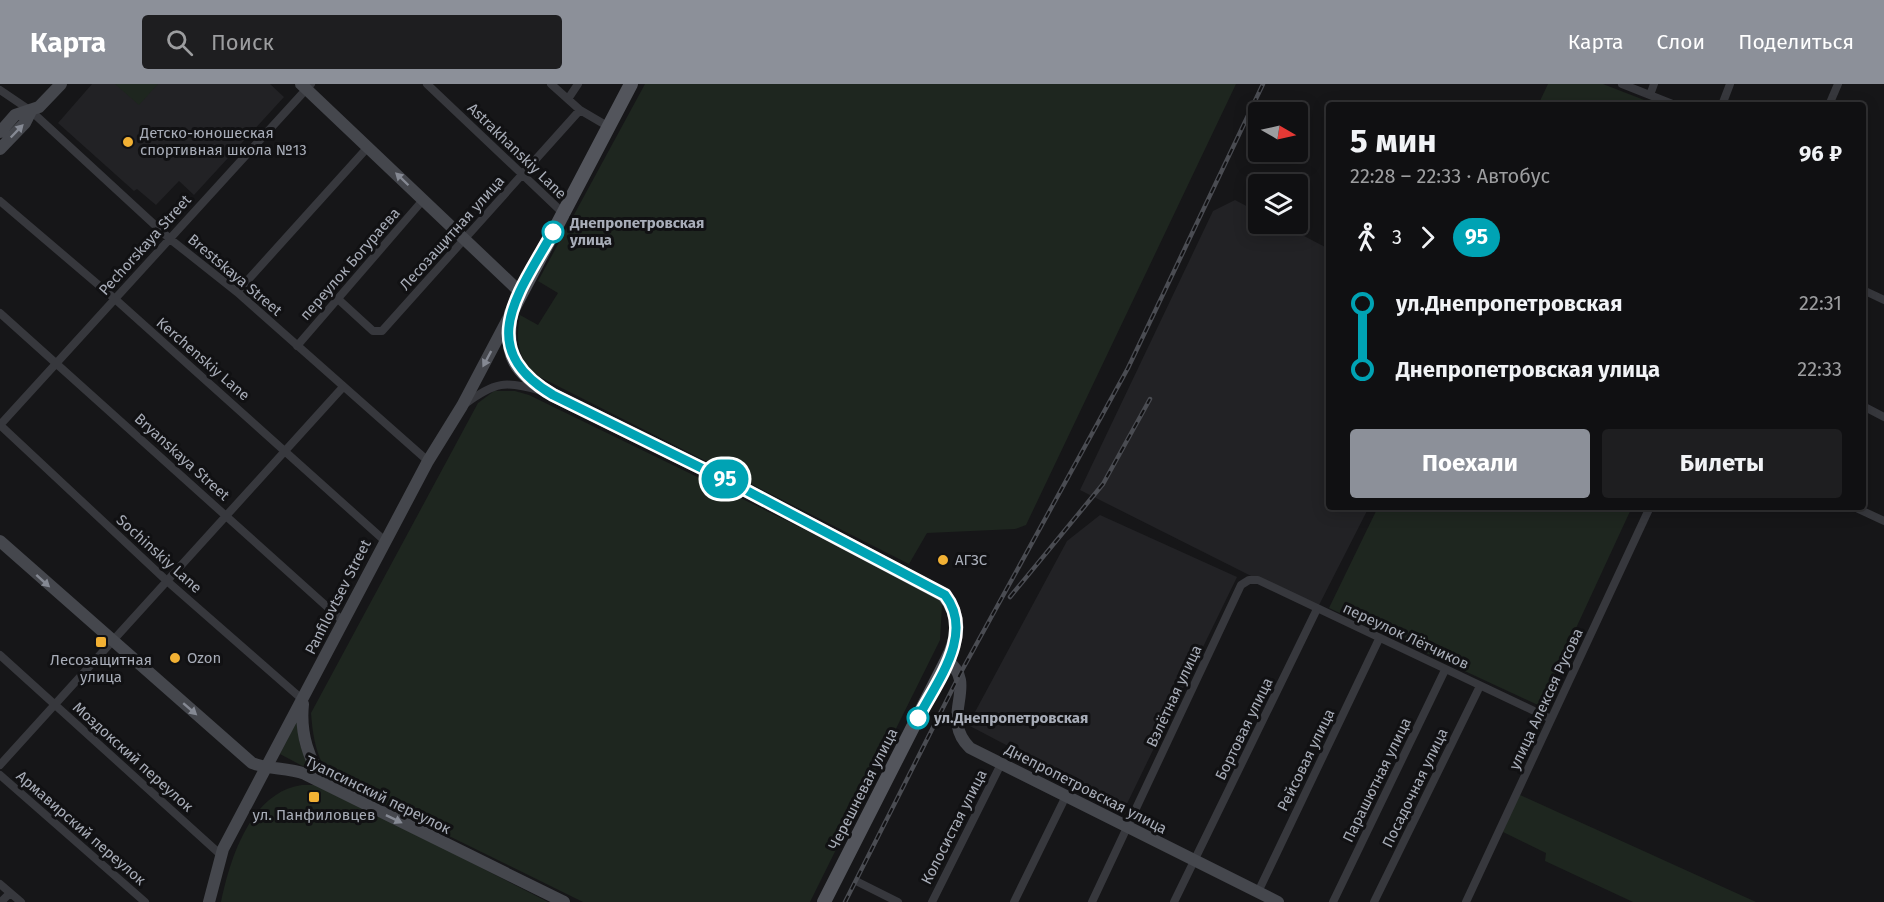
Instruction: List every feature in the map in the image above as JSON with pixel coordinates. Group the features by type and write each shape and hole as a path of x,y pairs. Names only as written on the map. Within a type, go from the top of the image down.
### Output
{"main road":[{"path":"520,292 632,84"},
{"name":"Черешневая улица","path":"520,292 511,313 508,333 509,351 515,364 537,386 736,485 945,595 953,606 958,628 955,644 824,902"}],"street":[{"path":"0,132 15,115 39,107 61,84"},
{"name":"Astrakhanskiy Lane","path":"427,84 563,213"},
{"path":"551,84 580,110 609,127"},
{"path":"568,99 578,84"},
{"path":"1622,84 1668,102"},
{"path":"1650,95 1654,84"},
{"path":"1723,102 1730,84"},
{"path":"1830,102 1838,84"},
{"path":"306,86 520,292"},
{"name":"Pechorskaya Street","path":"0,425 306,86"},
{"name":"Brestskaya Street","path":"0,90 31,111 170,238 237,292 428,461"},
{"name":"Лесозащитная улица","path":"338,299 373,331 382,331 580,110"},
{"path":"0,149 25,123 31,111"},
{"path":"237,292 368,147"},
{"name":"переулок Богураева","path":"297,346 423,200"},
{"name":"Kerchenskiy Lane","path":"0,201 115,299 386,541"},
{"path":"1866,291 1884,300"},
{"name":"Bryanskaya Street","path":"0,313 344,622"},
{"name":"Panfilovtsev Street","path":"209,902 221,855 428,461 462,406 511,313"},
{"path":"462,406 500,383 510,382 553,395"},
{"path":"0,765 344,387"},
{"path":"1866,408 1884,417"},
{"name":"Sochinskiy Lane","path":"0,425 167,581 303,700"},
{"name":"улица Алексея Русова","path":"1466,902 1649,510"},
{"path":"1860,510 1884,521"},
{"name":"Туапсинский переулок","path":"0,541 113,643 252,763 266,769 294,770 564,902"},
{"name":"переулок Лётчиков","path":"1249,580 1258,580 1551,719"},
{"name":"Взлётная улица","path":"1092,902 1241,585 1249,580"},
{"name":"Бортовая улица","path":"1174,902 1317,609"},
{"name":"Рейсовая улица","path":"1258,896 1379,639"},
{"name":"Моздокский переулок","path":"0,655 221,855"},
{"name":"Днепропетровская улица","path":"947,660 960,674 962,684 956,719 960,739 970,748 1194,860 1258,896 1278,902"},
{"name":"Парашютная улица","path":"1333,902 1445,670"},
{"name":"Посадочная улица","path":"1374,902 1480,686"},
{"path":"303,700 307,746 316,770 332,790"},
{"name":"Колосистая улица","path":"932,902 1001,764"},
{"name":"Армавирский переулок","path":"0,775 145,902"},
{"path":"1014,902 1066,796"},
{"path":"858,882 898,902"},
{"path":"0,884 21,902"},
{"path":"1,902 10,893"}],"shaded area":[{"path":"92,84 270,84 284,97 194,195 179,181 156,205 137,189 134,191 58,123"},
{"path":"115,84 158,84 139,105"},
{"path":"645,84 1236,84 1026,525 1015,529 927,533 909,564 532,373 523,359 519,346 520,315 538,325 558,293 538,281"},
{"path":"1548,84 1603,84 1649,102 1539,102"},
{"path":"1235,200 1248,207 1248,234 1300,234 1326,247 1326,510 1367,510 1317,609 1080,490 1213,211"},
{"path":"494,391 515,391 529,395 937,594 942,605 940,640 810,902 583,902 331,778 326,770 316,747 311,713 478,403"},
{"path":"1377,510 1631,510 1540,706 1329,608"},
{"path":"1100,515 1237,577 1122,814 1088,788 968,725 1067,541"},
{"path":"297,721 300,745 310,770 280,754"},
{"path":"302,785 321,785 548,902 221,902 237,847 256,813 284,790"},
{"path":"1518,794 1756,902 1633,902 1545,861 1546,853 1503,832"}],"railway":[{"path":"845,902 960,674 1128,368 1263,84"},
{"path":"1010,597 1103,484 1150,399"}],"bus line":[{"name":"95","path":"553,232 511,313 508,333 509,351 515,364 537,386 553,395 736,485 945,595 953,606 957,623 955,644 918,718"}],"place":[{"name":"Детско-юношеская спортивная школа №13","path":"128,142"},
{"name":"Днепропетровская улица","path":"553,232"},
{"name":"АГЗС","path":"943,560"},
{"name":"Лесозащитная улица","path":"101,642"},
{"name":"Ozon","path":"175,658"},
{"name":"ул.Днепропетровская","path":"918,718"},
{"name":"ул. Панфиловцев","path":"314,797"}]}
